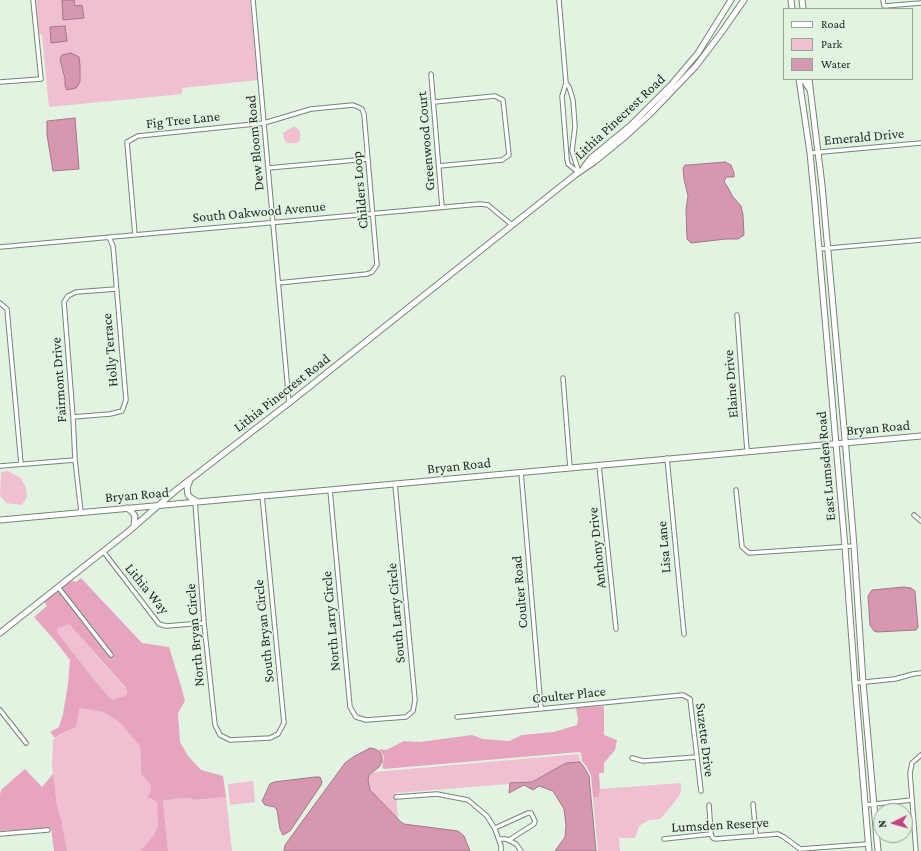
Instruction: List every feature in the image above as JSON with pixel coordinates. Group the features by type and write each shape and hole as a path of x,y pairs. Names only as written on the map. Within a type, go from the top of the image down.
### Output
{"main road":[{"name":"Lithia Pinecrest Road","path":"579,172 591,158 630,126 660,98 686,68 709,37 732,0"},
{"name":"Lithia Pinecrest Road","path":"0,633 103,552 191,479 626,136 650,114 696,66 722,33 744,0"},
{"name":"East Lumsden Road","path":"799,80 810,153 837,444 869,851"},
{"path":"804,80 810,90"},
{"name":"East Lumsden Road","path":"809,80 822,185 854,546 863,682 874,803"},
{"path":"626,136 625,133 630,126"},
{"name":"Bryan Road","path":"0,520 160,504 921,436"},
{"path":"191,479 188,485 187,494 196,501"},
{"path":"126,508 135,516 134,526"}],"street":[{"path":"0,82 41,79 33,0"},
{"name":"Dew Bloom Road","path":"253,0 289,403"},
{"path":"559,0 566,83 562,96 567,159 568,164 579,172"},
{"path":"883,0 884,6 921,3"},
{"name":"Greenwood Court","path":"430,74 434,102 442,207"},
{"path":"566,83 569,87 573,100 575,127 572,149 579,172"},
{"path":"434,102 495,96 503,100 509,155 502,160 439,166"},
{"name":"Childers Loop","path":"264,123 311,109 353,105 362,110 364,114 373,213 377,265 372,272 367,274 278,283"},
{"name":"Fig Tree Lane","path":"135,235 127,142 138,136 264,123"},
{"name":"Emerald Drive","path":"810,153 921,143"},
{"path":"268,168 368,159"},
{"name":"South Oakwood Avenue","path":"0,247 480,204 488,206 512,225"},
{"name":"Holly Terrace","path":"73,417 110,414 122,411 126,400 113,246 110,237"},
{"path":"819,249 921,240"},
{"name":"Fairmont Drive","path":"80,512 64,302 68,296 76,292 116,289"},
{"path":"0,303 7,309 21,464"},
{"name":"Elaine Drive","path":"737,315 747,451"},
{"path":"563,378 570,468"},
{"name":"Lisa Lane","path":"667,458 684,634"},
{"path":"0,466 75,460"},
{"name":"Anthony Drive","path":"600,465 616,629"},
{"name":"Coulter Road","path":"521,472 541,709"},
{"name":"South Larry Circle","path":"386,718 406,716 413,711 415,700 395,484"},
{"name":"North Larry Circle","path":"330,490 350,707 356,717 366,720 386,718"},
{"path":"736,490 742,547 749,553 854,546"},
{"name":"South Bryan Circle","path":"250,739 270,738 278,734 284,723 262,495"},
{"name":"North Bryan Circle","path":"196,501 204,623 215,725 220,735 230,740 250,739"},
{"path":"914,515 921,521"},
{"name":"Lithia Way","path":"103,552 159,624 166,626 204,623"},
{"path":"58,587 111,655"},
{"path":"855,683 895,679 921,673"},
{"name":"Coulter Place","path":"457,717 683,695"},
{"name":"Suzette Drive","path":"683,695 690,699 701,792"},
{"path":"0,710 26,742"},
{"path":"916,851 911,768 912,763 921,755"},
{"path":"632,758 643,761 697,757"},
{"path":"396,797 437,794 468,800 487,816 499,839 502,851"},
{"path":"884,803 912,800"},
{"path":"753,804 756,835"},
{"path":"865,805 873,804"},
{"path":"709,805 711,834"},
{"path":"494,828 531,813 535,821 534,824 509,840"},
{"path":"0,834 48,830"},
{"name":"Lumsden Reserve","path":"664,839 711,834 715,839 778,834 798,848 804,850 868,844"},
{"path":"499,839 509,840 516,844 521,851"}],"green space":[{"path":"36,0 250,0 258,80 182,88 182,94 49,107 42,35 39,34"},
{"path":"294,126 300,131 300,140 297,143 287,143 284,139 283,133"},
{"path":"8,471 21,478 26,488 27,497 22,505 6,503 0,496 1,472"},
{"path":"69,624 126,689 126,695 112,700 96,682 57,632 57,629"},
{"path":"80,708 103,712 119,722 140,746 141,774 151,786 151,800 157,801 158,825 154,835 140,851 67,851 54,786 52,767 53,740 60,734 76,727"},
{"path":"579,754 580,762 566,763 532,782 396,793 398,819 370,790 368,780 369,775 374,772"},
{"path":"253,781 255,802 230,805 228,784"},
{"path":"681,783 679,796 660,819 649,820 639,826 635,838 619,838 620,851 598,851 593,798 599,797 600,789"},
{"path":"226,797 232,851 168,851 163,801 190,798 194,800"}],"shaded area":[{"path":"81,578 142,643 169,647 185,701 178,713 180,742 188,756 201,770 223,776 226,797 194,800 190,798 163,801 168,851 140,851 154,835 158,825 157,802 147,797 151,792 151,786 141,774 140,746 119,722 103,712 80,708 76,727 60,734 55,738 50,732 59,727 63,714 70,660 34,617 47,606 44,601 71,580 76,582","holes":["69,624 126,688 126,695 112,700 57,632 57,629"]},
{"path":"603,706 604,735 617,740 615,750 604,763 604,773 599,773 599,797 593,798 591,775 582,761 581,753 579,752 384,769 382,767 384,757 379,749 386,750 404,741 420,742 472,735 483,739 509,741 522,735 554,732 577,725 578,719 576,708"},
{"path":"25,769 42,787 53,774 57,806 61,818 67,851 54,851 51,828 0,831 1,790"}],"water":[{"path":"62,0 74,0 75,6 82,5 84,18 63,20"},
{"path":"65,26 67,41 51,43 50,27"},
{"path":"71,53 79,57 80,82 76,88 67,90 60,59 62,55"},
{"path":"75,118 79,169 53,171 47,135 47,121"},
{"path":"725,162 731,165 734,177 726,177 724,182 733,197 741,206 744,235 738,239 691,243 687,239 686,209 688,196 683,168 685,165"},
{"path":"904,587 911,588 915,591 918,627 916,630 874,631 870,625 868,596 872,590"},
{"path":"370,748 380,752 382,762 379,767 369,775 368,780 370,790 401,822 404,824 458,831 464,836 470,851 284,851 285,845 345,763"},
{"path":"580,762 589,776 596,851 555,851 565,837 566,825 564,809 553,791 539,786 533,790 524,785 509,793 510,783 532,782 566,763"},
{"path":"320,777 322,782 321,785 290,831 283,835 280,829 277,810 275,807 265,805 262,801 270,784 274,782"}]}
